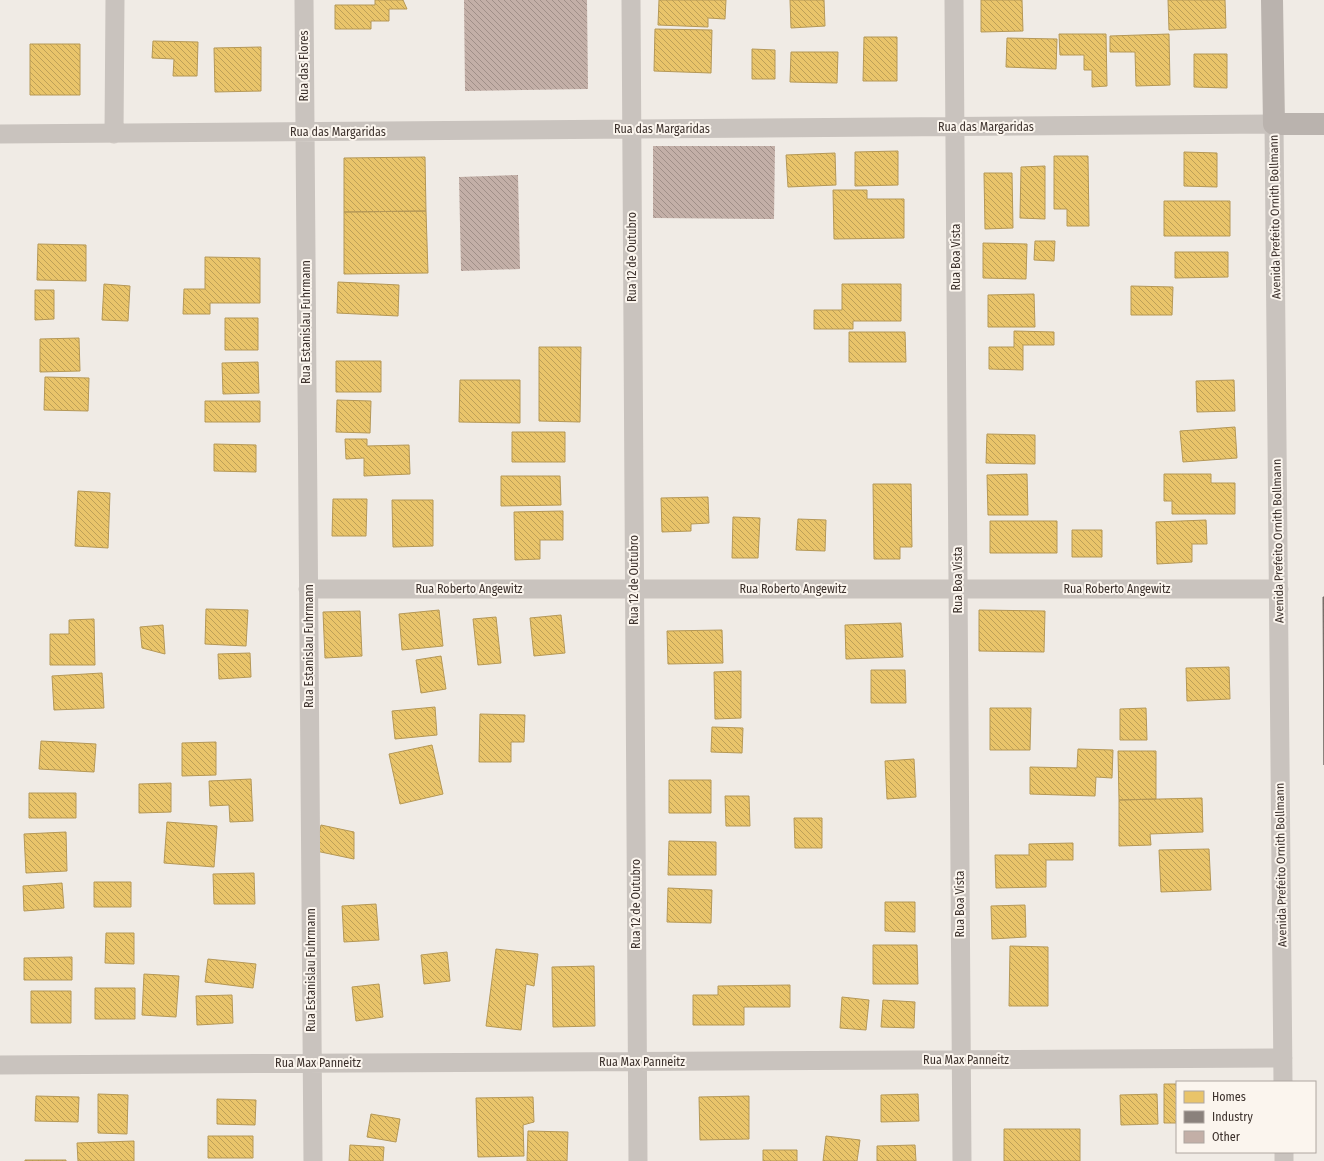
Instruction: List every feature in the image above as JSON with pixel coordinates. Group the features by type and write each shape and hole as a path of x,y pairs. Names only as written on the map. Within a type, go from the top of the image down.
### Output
{"street":[{"path":"114,134 115,0"},
{"name":"Rua das Flores","path":"304,0 304,132"},
{"name":"Rua 12 de Outubro","path":"631,0 638,1161"},
{"name":"Rua Boa Vista","path":"954,0 962,1161"},
{"name":"Avenida Prefeito Ornith Bollmann","path":"1272,0 1283,1081"},
{"name":"Rua das Margaridas","path":"0,134 1324,124"},
{"name":"Rua Estanislau Fuhrmann","path":"304,132 313,1161"},
{"name":"Rua Roberto Angewitz","path":"308,589 1279,589"},
{"name":"Rua Max Panneitz","path":"0,1065 1283,1058"}],"building: Homes":[{"path":"375,0 403,0 407,9 389,9 389,21 371,21 371,29 335,29 335,5 375,5"},
{"path":"659,0 726,0 725,19 708,18 708,27 658,25"},
{"path":"790,0 824,0 825,26 791,28"},
{"path":"981,0 1022,0 1023,31 981,32"},
{"path":"1168,0 1225,0 1226,28 1169,30"},
{"path":"655,29 712,30 711,73 654,71"},
{"path":"1059,34 1106,34 1107,86 1092,87 1092,70 1084,70 1084,55 1060,55"},
{"path":"1169,34 1170,85 1136,86 1135,52 1110,52 1110,36"},
{"path":"864,37 897,37 897,81 863,81"},
{"path":"1007,38 1057,39 1056,69 1006,67"},
{"path":"153,41 198,42 197,76 173,76 174,59 152,58"},
{"path":"30,44 80,44 80,95 30,95"},
{"path":"261,47 261,91 215,92 214,48"},
{"path":"752,49 775,50 775,79 752,79"},
{"path":"791,52 838,52 837,83 790,82"},
{"path":"1194,54 1227,54 1227,88 1194,87"},
{"path":"898,151 898,185 855,186 855,152"},
{"path":"1184,152 1217,153 1217,187 1184,186"},
{"path":"835,153 836,185 788,187 786,155"},
{"path":"1054,156 1088,156 1089,226 1067,226 1067,209 1054,209"},
{"path":"425,157 426,211 344,212 344,158"},
{"path":"1045,166 1045,219 1020,218 1021,167"},
{"path":"984,173 1012,173 1013,228 985,229"},
{"path":"833,190 867,190 867,199 904,199 904,238 834,239"},
{"path":"1164,201 1230,201 1230,236 1164,236"},
{"path":"426,211 428,273 344,274 344,212"},
{"path":"1035,241 1055,241 1054,261 1034,260"},
{"path":"983,243 1027,244 1026,279 983,278"},
{"path":"38,244 86,245 86,281 37,280"},
{"path":"1175,252 1228,252 1228,277 1175,278"},
{"path":"205,257 260,258 260,303 210,303 210,314 183,314 184,289 205,289"},
{"path":"338,282 399,285 398,316 337,313"},
{"path":"104,284 130,286 128,321 102,320"},
{"path":"842,284 901,284 901,321 853,321 853,329 814,329 814,310 842,310"},
{"path":"1131,286 1173,287 1172,315 1131,315"},
{"path":"35,290 54,290 54,319 35,320"},
{"path":"1034,294 1035,327 988,327 988,295"},
{"path":"225,318 258,318 258,350 225,350"},
{"path":"1014,331 1054,332 1054,345 1023,345 1023,370 989,369 989,347 1014,347"},
{"path":"849,332 905,332 906,362 849,362"},
{"path":"79,338 80,371 40,372 40,339"},
{"path":"539,347 581,347 580,422 539,421"},
{"path":"336,361 381,361 381,392 336,392"},
{"path":"258,362 259,393 223,394 222,363"},
{"path":"45,377 89,378 88,411 44,410"},
{"path":"460,380 520,380 520,423 459,422"},
{"path":"1234,380 1235,411 1197,412 1196,381"},
{"path":"337,400 371,401 370,433 336,432"},
{"path":"205,401 260,401 260,422 205,422"},
{"path":"1235,427 1237,458 1183,462 1180,431"},
{"path":"512,432 565,432 565,462 512,462"},
{"path":"987,434 1035,435 1035,464 986,463"},
{"path":"345,439 367,439 367,446 409,445 410,474 364,476 364,458 346,459"},
{"path":"214,444 256,445 256,472 214,471"},
{"path":"1027,474 1028,515 988,515 987,475"},
{"path":"1164,474 1211,474 1211,483 1235,483 1235,514 1172,514 1172,501 1164,501"},
{"path":"501,476 560,476 561,505 501,506"},
{"path":"873,484 911,484 912,547 900,547 900,559 874,559"},
{"path":"78,491 110,493 108,548 75,546"},
{"path":"708,497 709,523 691,524 691,531 662,532 661,498"},
{"path":"333,499 367,499 366,536 332,536"},
{"path":"392,500 433,500 433,546 393,547"},
{"path":"563,511 563,540 540,540 540,559 515,560 514,512"},
{"path":"733,517 760,518 758,558 732,558"},
{"path":"798,519 826,520 825,551 796,550"},
{"path":"1206,520 1207,544 1192,544 1192,562 1157,564 1156,522"},
{"path":"990,521 1057,521 1057,553 990,553"},
{"path":"1072,530 1102,530 1102,557 1072,557"},
{"path":"206,609 248,610 246,646 205,644"},
{"path":"439,610 443,646 402,650 399,614"},
{"path":"979,610 1045,611 1044,652 979,651"},
{"path":"360,611 362,656 325,658 323,612"},
{"path":"561,615 565,653 534,656 530,618"},
{"path":"496,617 501,663 478,665 473,619"},
{"path":"94,619 95,665 50,665 50,634 69,634 69,620"},
{"path":"901,623 903,657 846,659 845,625"},
{"path":"163,625 165,654 142,648 140,627"},
{"path":"722,630 723,663 668,664 667,631"},
{"path":"250,653 251,677 219,679 218,654"},
{"path":"441,656 446,689 421,693 416,660"},
{"path":"1229,667 1230,699 1187,701 1186,668"},
{"path":"871,670 905,670 906,703 871,703"},
{"path":"741,671 741,718 715,719 714,672"},
{"path":"102,673 104,708 54,710 52,676"},
{"path":"435,707 437,735 395,739 392,711"},
{"path":"990,708 1031,708 1030,750 990,750"},
{"path":"1146,708 1147,740 1120,740 1120,709"},
{"path":"480,714 525,715 524,742 511,742 511,762 479,762"},
{"path":"712,727 743,728 742,753 711,752"},
{"path":"41,741 96,744 94,772 39,769"},
{"path":"216,742 216,775 182,776 182,743"},
{"path":"432,745 443,794 400,804 389,754"},
{"path":"1078,749 1113,750 1112,778 1096,777 1095,796 1030,794 1030,767 1077,768"},
{"path":"1118,751 1156,751 1156,799 1119,800"},
{"path":"914,759 916,797 887,799 885,761"},
{"path":"251,779 253,821 230,822 229,805 210,806 209,781"},
{"path":"669,780 711,780 711,813 669,813"},
{"path":"171,783 171,812 139,813 139,784"},
{"path":"29,793 76,793 76,818 29,818"},
{"path":"725,796 749,796 750,826 726,826"},
{"path":"1202,798 1203,832 1150,834 1151,845 1119,846 1119,800"},
{"path":"794,818 822,818 822,848 795,848"},
{"path":"167,822 217,826 214,867 164,863"},
{"path":"321,825 354,832 354,859 316,851"},
{"path":"66,832 67,871 26,873 24,834"},
{"path":"669,841 716,842 716,875 668,875"},
{"path":"1073,843 1073,860 1046,860 1046,887 996,888 995,855 1029,855 1029,844"},
{"path":"1209,849 1211,890 1161,892 1159,850"},
{"path":"254,873 255,904 214,904 213,874"},
{"path":"94,882 131,882 131,907 94,907"},
{"path":"62,883 64,908 24,911 23,886"},
{"path":"668,888 712,890 711,923 667,922"},
{"path":"885,902 915,902 915,932 885,931"},
{"path":"376,904 379,940 344,942 342,906"},
{"path":"1025,905 1026,937 992,939 991,906"},
{"path":"106,933 134,933 134,964 105,963"},
{"path":"873,945 917,945 918,984 873,984"},
{"path":"1010,946 1048,947 1048,1006 1009,1006"},
{"path":"496,949 538,954 534,986 526,984 521,1030 486,1026"},
{"path":"447,952 450,981 424,984 421,955"},
{"path":"72,957 72,980 24,980 24,958"},
{"path":"208,959 256,964 253,988 205,982"},
{"path":"594,966 595,1026 553,1027 552,967"},
{"path":"144,974 179,976 176,1017 142,1015"},
{"path":"379,984 383,1017 356,1021 352,987"},
{"path":"790,985 790,1007 744,1007 744,1025 693,1025 693,995 718,995 718,986"},
{"path":"95,988 135,988 135,1019 95,1019"},
{"path":"31,991 71,991 71,1023 31,1023"},
{"path":"232,995 233,1023 197,1025 196,996"},
{"path":"842,997 869,1000 866,1030 840,1028"},
{"path":"883,1000 915,1002 914,1028 881,1027"},
{"path":"1164,1084 1176,1084 1176,1123 1164,1123"},
{"path":"98,1094 128,1095 127,1134 98,1133"},
{"path":"918,1094 919,1121 881,1122 881,1095"},
{"path":"1157,1094 1158,1124 1121,1125 1120,1095"},
{"path":"36,1096 79,1097 78,1122 35,1121"},
{"path":"749,1096 749,1139 700,1140 699,1097"},
{"path":"533,1097 534,1122 523,1125 524,1156 478,1157 476,1098"},
{"path":"217,1099 256,1100 255,1125 217,1124"},
{"path":"371,1114 400,1119 396,1142 367,1137"},
{"path":"1004,1129 1080,1129 1080,1161 1004,1161"},
{"path":"528,1131 568,1132 567,1161 527,1161"},
{"path":"208,1136 253,1136 253,1158 208,1158"},
{"path":"826,1136 860,1140 857,1161 823,1161"},
{"path":"134,1141 134,1161 78,1161 77,1143"},
{"path":"350,1145 384,1147 383,1161 349,1161"},
{"path":"915,1145 916,1161 877,1161 877,1146"},
{"path":"763,1150 797,1150 797,1161 763,1161"},
{"path":"66,1160 66,1161 25,1161"}],"building: Industry":[{"path":"1323,597 1324,597 1324,765"}],"building: Other":[{"path":"464,0 587,0 588,89 465,91"},
{"path":"653,146 775,146 774,219 653,218"},
{"path":"518,175 520,269 461,271 459,177"}]}
